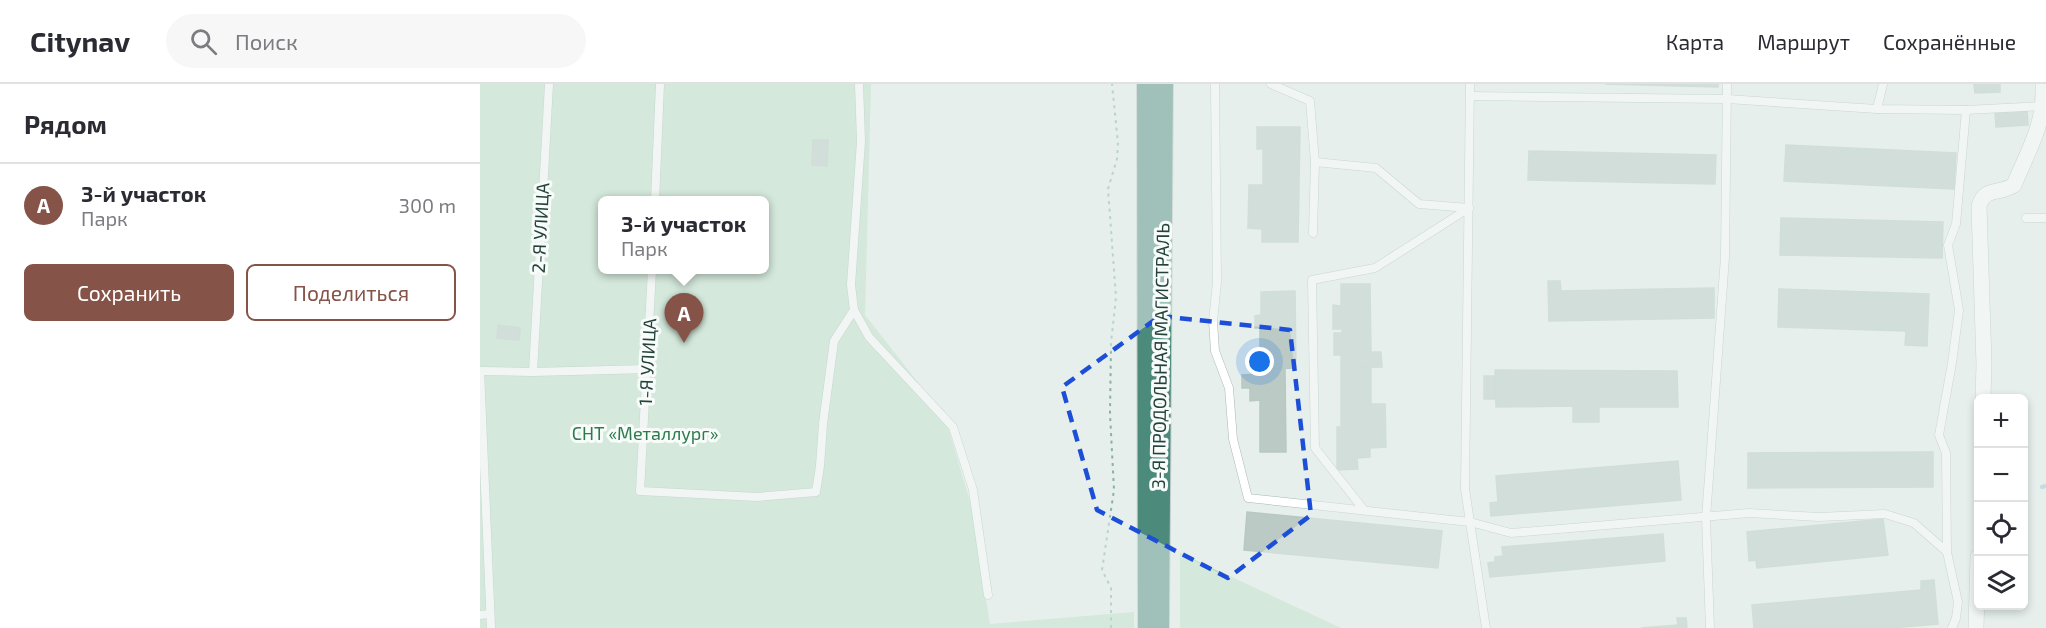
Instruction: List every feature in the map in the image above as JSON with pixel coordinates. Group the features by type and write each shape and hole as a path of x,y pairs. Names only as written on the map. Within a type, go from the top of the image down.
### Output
{"highway":[{"name":"3-Я ПРОДОЛЬНАЯ МАГИСТРАЛЬ","path":"1146,84 1147,628"},
{"name":"3-Я ПРОДОЛЬНАЯ МАГИСТРАЛЬ","path":"1160,628 1164,84"}],"street":[{"path":"1983,394 1979,206 1982,197 1988,193 2007,190 2014,185 2038,130 2045,106 2043,84"},
{"path":"1976,628 1977,610"}],"lane":[{"name":"2-Я УЛИЦА","path":"533,372 549,84"},
{"path":"655,196 660,84"},
{"path":"859,84 861,141 851,285 854,310 875,344 953,427 973,490 988,595"},
{"path":"1215,84 1217,282 1213,321 1215,351 1229,388 1233,439 1248,498 1470,522 1510,533 1749,513 1819,517 1885,514 1914,523 1947,552"},
{"path":"1271,84 1310,101 1315,162 1312,233"},
{"path":"1470,84 1465,489 1486,628"},
{"path":"1710,628 1706,518 1725,257 1727,84"},
{"path":"1877,109 1883,84"},
{"path":"1470,96 1727,99 1877,109 1966,110 2045,106"},
{"path":"1952,628 1958,602 1947,552 1946,453 1939,435 1959,310 1948,245 1956,224 1966,110"},
{"path":"1315,162 1376,168 1419,204 1469,208"},
{"path":"1364,510 1316,447 1312,280 1375,268 1469,208"},
{"path":"2026,218 2046,218"},
{"name":"1-Я УЛИЦА","path":"652,274 640,491 757,497 816,492 834,341 854,310"},
{"path":"491,628 480,371 648,369"},
{"path":"480,615 489,614"}],"path":[{"path":"1111,628 1111,588 1102,570 1114,490 1110,414 1111,343 1116,297 1108,189 1117,159 1118,143 1112,84"}],"highlighted area":[{"path":"1160,316 1290,330 1311,515 1228,578 1097,510 1062,387"}],"green space":[{"name":"СНТ «Металлург»","path":"480,84 871,84 865,315 945,417 971,505 990,624 1134,612 1134,628 480,628"},
{"path":"1180,553 1341,628 1180,628"}],"building":[{"path":"1605,84 1718,84 1718,87"},
{"path":"1974,84 2000,84 2000,92 1975,93"},
{"path":"2027,109 2028,125 1996,127 1995,111"},
{"path":"1257,127 1300,127 1298,242 1262,242 1262,229 1248,228 1249,185 1263,185 1263,149 1257,149"},
{"path":"813,140 828,140 827,166 812,165"},
{"path":"1786,145 1956,153 1954,189 1784,181"},
{"path":"1529,151 1716,155 1715,184 1528,180"},
{"path":"1781,218 1943,222 1942,258 1780,255"},
{"path":"1548,281 1560,281 1561,291 1714,288 1714,318 1549,321"},
{"path":"1341,284 1370,284 1371,352 1381,352 1382,367 1341,368 1341,355 1334,355 1334,333 1342,333 1342,329 1333,329 1333,305 1341,306"},
{"path":"1779,289 1929,294 1927,346 1905,345 1906,331 1778,327"},
{"path":"1295,291 1296,368 1260,369 1260,328 1255,328 1255,316 1261,315 1261,292"},
{"path":"498,325 520,328 519,340 497,338"},
{"path":"1371,367 1371,404 1385,404 1386,447 1370,448 1370,457 1357,458 1358,469 1337,470 1337,427 1341,427 1341,368"},
{"path":"1260,369 1285,369 1286,452 1260,452 1260,400 1250,401 1250,388 1242,388 1242,375 1260,374"},
{"path":"1495,370 1677,371 1678,407 1599,407 1599,422 1573,422 1573,406 1496,407"},
{"path":"1484,376 1495,376 1495,399 1484,399"},
{"path":"1933,452 1933,487 1748,488 1748,453"},
{"path":"1678,461 1681,500 1491,516 1490,503 1498,502 1496,476"},
{"path":"1247,512 1442,531 1438,568 1244,550"},
{"path":"1883,519 1888,555 1757,568 1756,560 1749,561 1747,532"},
{"path":"1663,534 1665,561 1490,577 1488,563 1495,562 1495,557 1503,556 1502,547"},
{"path":"1934,580 1938,624 1891,628 1754,628 1752,605 1921,590 1921,581"},
{"path":"1677,618 1686,618 1687,628 1641,628 1678,625"}],"waterway":[{"path":"2042,487 2046,486"}],"place":[{"name":"3-й участок","path":"684,343"}]}
